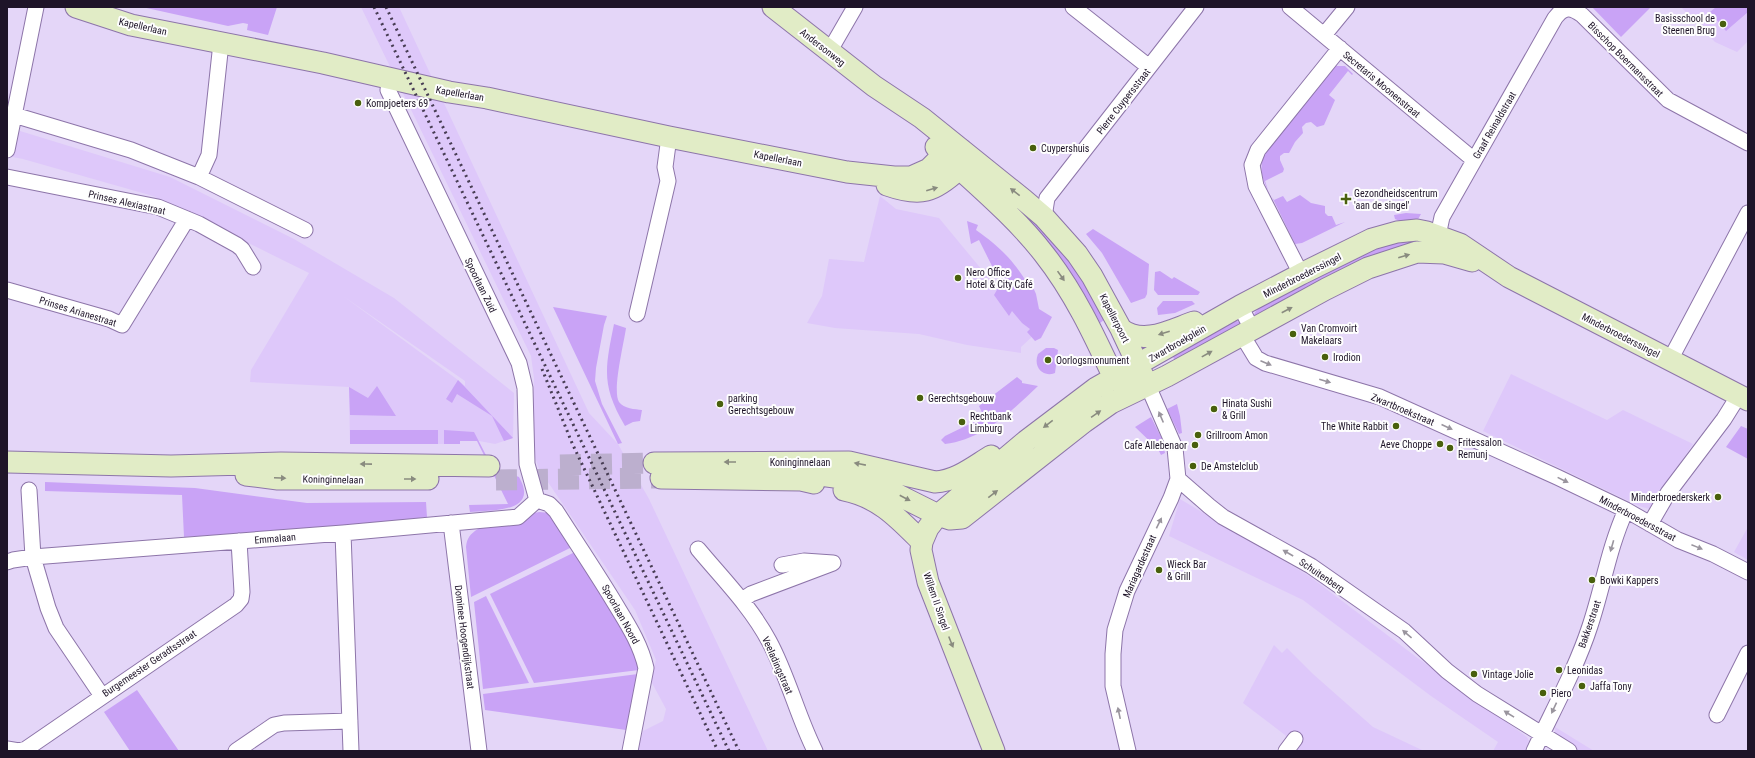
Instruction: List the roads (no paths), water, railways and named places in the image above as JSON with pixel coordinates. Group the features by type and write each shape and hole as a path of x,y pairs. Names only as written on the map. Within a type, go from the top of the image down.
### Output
{"main road":[{"name":"Kapellerlaan","path":"76,7 131,24 323,63 449,92 487,98 669,137 847,172 894,177 911,177 955,158"},
{"name":"Andersonweg","path":"773,7 874,86 922,118 955,158"},
{"name":"Kapellerlaan","path":"847,172 893,187 915,191 929,190 944,183 955,158"},
{"name":"Kapellerpoort","path":"955,158 1024,200 1045,208 1092,276 1121,329 1148,386"},
{"path":"955,158 1022,228 1045,255 1076,301 1114,378 1128,386 1148,386 1247,332"},
{"name":"Minderbroederssingel","path":"1240,306 1372,239 1397,232 1417,230 1436,243"},
{"name":"Minderbroederssingel","path":"1247,332 1368,268 1417,252 1436,243 1460,244 1496,269 1743,398"},
{"path":"1121,329 1133,336 1150,337 1240,306"},
{"name":"Zwartbroekplein","path":"1114,378 1240,306"},
{"path":"922,542 928,528 938,515 954,500 1082,397 1114,378"},
{"name":"Koninginnelaan","path":"801,480 820,475 864,481 892,492 938,515 950,519 962,518 1088,419 1111,403 1148,386"},
{"name":"Koninginnelaan","path":"922,542 884,506 858,493 801,480 657,470 843,462 935,482 944,482 958,476 998,451 1026,441"},
{"name":"Koninginnelaan","path":"7,462 171,466 278,479 492,473"},
{"name":"Willem II Singel","path":"922,542 928,582 990,750"}],"street":[{"path":"7,150 36,7"},
{"path":"829,52 855,7"},
{"path":"1073,7 1149,67"},
{"name":"Pierre Cuypersstraat","path":"1045,208 1149,67 1196,7"},
{"name":"Secretaris Moonenstraat","path":"1290,7 1474,160"},
{"path":"1324,35 1348,7"},
{"name":"Bisschop Boermansstraat","path":"1563,8 1582,15 1668,100 1748,143"},
{"name":"Graaf Reinaldstraat","path":"1436,243 1442,218 1555,18 1563,8"},
{"path":"199,177 209,155 221,43"},
{"path":"1301,274 1256,186 1252,165 1258,150 1340,48"},
{"name":"Spoorlaan Zuid","path":"390,79 388,90 519,362 524,388 527,464 537,500"},
{"path":"14,115 131,150 199,177 305,230"},
{"path":"637,314 668,181 665,167 669,137"},
{"name":"Prinses Alexiastraat","path":"7,177 158,207 199,224 237,245 242,249 253,267"},
{"path":"1670,360 1748,213"},
{"name":"Prinses Arianestraat","path":"7,290 109,319 122,325 187,219"},
{"name":"Zwartbroekstraat","path":"1240,306 1256,358 1265,363 1380,397 1527,464"},
{"path":"1148,386 1175,448 1178,479"},
{"path":"1650,524 1668,493 1724,419 1743,398"},
{"name":"Minderbroedersstraat","path":"1527,464 1626,510 1678,540 1713,554 1748,572"},
{"name":"Schuitenberg","path":"1178,479 1223,517 1311,566 1404,631 1460,682 1569,751"},
{"name":"Mariagardestraat","path":"1128,751 1113,686 1115,630 1126,591 1171,498 1178,479"},
{"path":"29,490 33,557 56,628 102,696"},
{"name":"Emmalaan","path":"7,562 33,557 343,533 518,517 537,500"},
{"name":"Spoorlaan Noord","path":"537,500 549,504 556,511 604,584 635,637 644,657 646,668 630,751"},
{"name":"Bakkerstraat","path":"1534,751 1590,627 1617,530 1626,510"},
{"name":"Dominee Hoogendijkstraat","path":"451,524 479,751"},
{"path":"343,533 351,751"},
{"name":"Burgemeester Geradtsstraat","path":"7,749 19,751 26,750 236,604 241,599 242,592 239,541"},
{"name":"Veeladingstraat","path":"698,550 742,600 759,624 772,647 815,751"},
{"path":"742,600 751,594 833,563 804,561 782,565"},
{"path":"1717,715 1748,653"},
{"path":"236,751 274,725 284,723 350,721"}],"tunnel":[{"path":"560,465 654,463"},
{"path":"496,480 661,478"}],"railway":[{"path":"374,7 729,751"},
{"path":"386,7 739,751"},
{"path":"542,369 572,443 718,751"}],"place":[{"name":"Basisschool de Steenen Brug","path":"1723,24"},
{"name":"Kompjoeters 69","path":"358,103"},
{"name":"Cuypershuis","path":"1033,148"},
{"name":"Gezondheidscentrum 'aan de singel'","path":"1346,199"},
{"name":"Nero Office Hotel & City Café","path":"958,278"},
{"name":"Van Cromvoirt Makelaars","path":"1293,334"},
{"name":"Irodion","path":"1325,357"},
{"name":"Oorlogsmonument","path":"1048,360"},
{"name":"Gerechtsgebouw","path":"920,398"},
{"name":"parking Gerechtsgebouw","path":"720,404"},
{"name":"Hinata Sushi & Grill","path":"1214,409"},
{"name":"Rechtbank Limburg","path":"962,422"},
{"name":"The White Rabbit","path":"1396,426"},
{"name":"Grillroom Amon","path":"1198,435"},
{"name":"Aeve Choppe","path":"1440,444"},
{"name":"Cafe Allebenaor","path":"1195,445"},
{"name":"Fritessalon Remunj","path":"1450,448"},
{"name":"De Amstelclub","path":"1193,466"},
{"name":"Minderbroederskerk","path":"1718,497"},
{"name":"Wieck Bar & Grill","path":"1159,570"},
{"name":"Bowki Kappers","path":"1592,580"},
{"name":"Leonidas","path":"1559,670"},
{"name":"Vintage Jolie","path":"1474,674"},
{"name":"Jaffa Tony","path":"1582,686"},
{"name":"Piero","path":"1543,693"}]}
